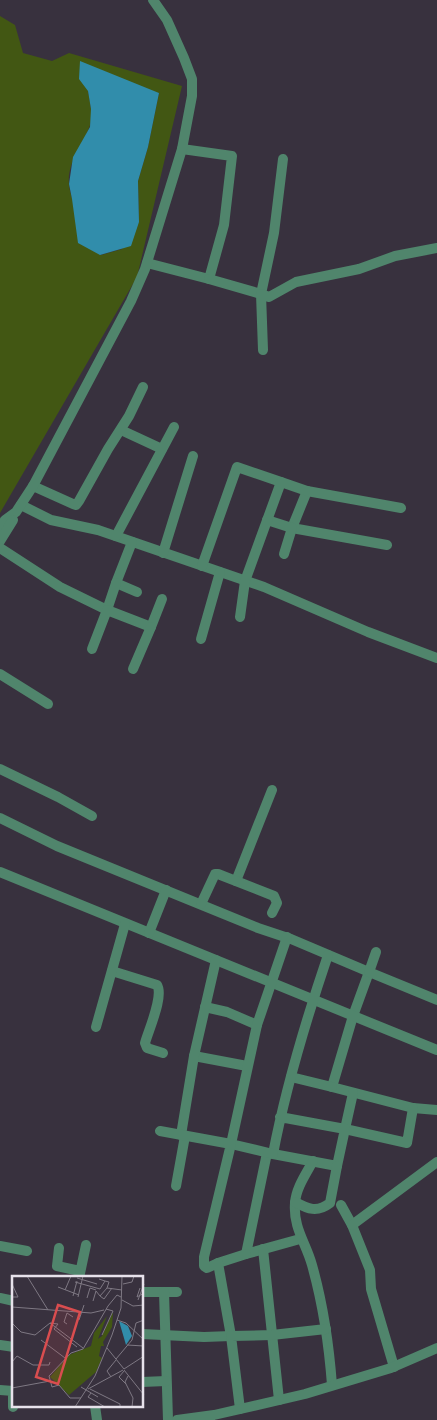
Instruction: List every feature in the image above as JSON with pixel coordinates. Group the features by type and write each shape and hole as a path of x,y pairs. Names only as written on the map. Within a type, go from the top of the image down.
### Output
{"street":[{"path":"0,541 18,508 33,486 131,301 147,263 182,149 192,96 192,79 176,38 157,3"},
{"path":"182,149 232,156 224,225 209,279"},
{"path":"263,350 261,294 274,233 283,159"},
{"path":"147,263 269,297 296,282 359,268 395,256 437,248"},
{"path":"33,486 76,505 121,430 143,386"},
{"path":"116,536 174,427"},
{"path":"121,430 162,449"},
{"path":"163,553 192,456"},
{"path":"202,566 237,467 307,490 401,508"},
{"path":"240,617 245,581 281,482"},
{"path":"284,554 307,490"},
{"path":"18,508 51,520 98,530 220,572 437,658"},
{"path":"0,528 5,520 18,508"},
{"path":"267,520 292,528 388,545"},
{"path":"92,649 132,542"},
{"path":"0,548 60,587 107,610 151,627"},
{"path":"201,639 220,572"},
{"path":"116,583 137,592"},
{"path":"133,669 162,598"},
{"path":"0,674 48,704"},
{"path":"0,769 92,816"},
{"path":"236,881 272,790"},
{"path":"0,818 57,846 258,928 287,937 437,1000"},
{"path":"0,872 437,1050"},
{"path":"201,904 215,874 224,875 274,896 277,903 272,913"},
{"path":"149,933 166,890"},
{"path":"96,1027 125,924"},
{"path":"287,937 257,1025 204,1257 205,1267 210,1268 246,1254 300,1239"},
{"path":"332,1087 353,1016 376,952"},
{"path":"246,1254 270,1153 313,1000 328,955"},
{"path":"176,1186 194,1056 216,960"},
{"path":"112,971 157,985 160,993 146,1043 147,1048 163,1053"},
{"path":"205,1007 227,1012 257,1025"},
{"path":"194,1056 247,1066"},
{"path":"291,1077 413,1108 437,1110"},
{"path":"295,1202 314,1210 330,1203 352,1093"},
{"path":"280,1117 407,1143 413,1108"},
{"path":"160,1132 231,1144 337,1166"},
{"path":"313,1161 298,1190 295,1202 295,1217 300,1239 312,1264 326,1329 332,1385"},
{"path":"352,1225 437,1162"},
{"path":"340,1205 352,1225 370,1270 372,1289 394,1367"},
{"path":"59,1248 57,1266 79,1274 86,1244"},
{"path":"0,1246 27,1251"},
{"path":"263,1249 279,1400"},
{"path":"218,1264 231,1336 240,1409"},
{"path":"144,1292 176,1292"},
{"path":"164,1292 168,1420"},
{"path":"144,1334 204,1338 272,1335 326,1329"},
{"path":"177,1420 214,1415 279,1400 394,1367 437,1348"},
{"path":"144,1382 166,1381"}],"green space":[{"path":"0,16 15,25 23,53 52,61 69,53 182,86 137,277 0,513","holes":["88,91 159,93 148,147 138,181 139,222 122,249 101,255 77,211 69,185 72,163 90,124 91,109"]}],"water":[{"path":"80,61 159,93 148,147 138,181 139,222 131,246 100,255 78,243 69,184 73,157 90,127 91,109 88,91 79,79"}]}
